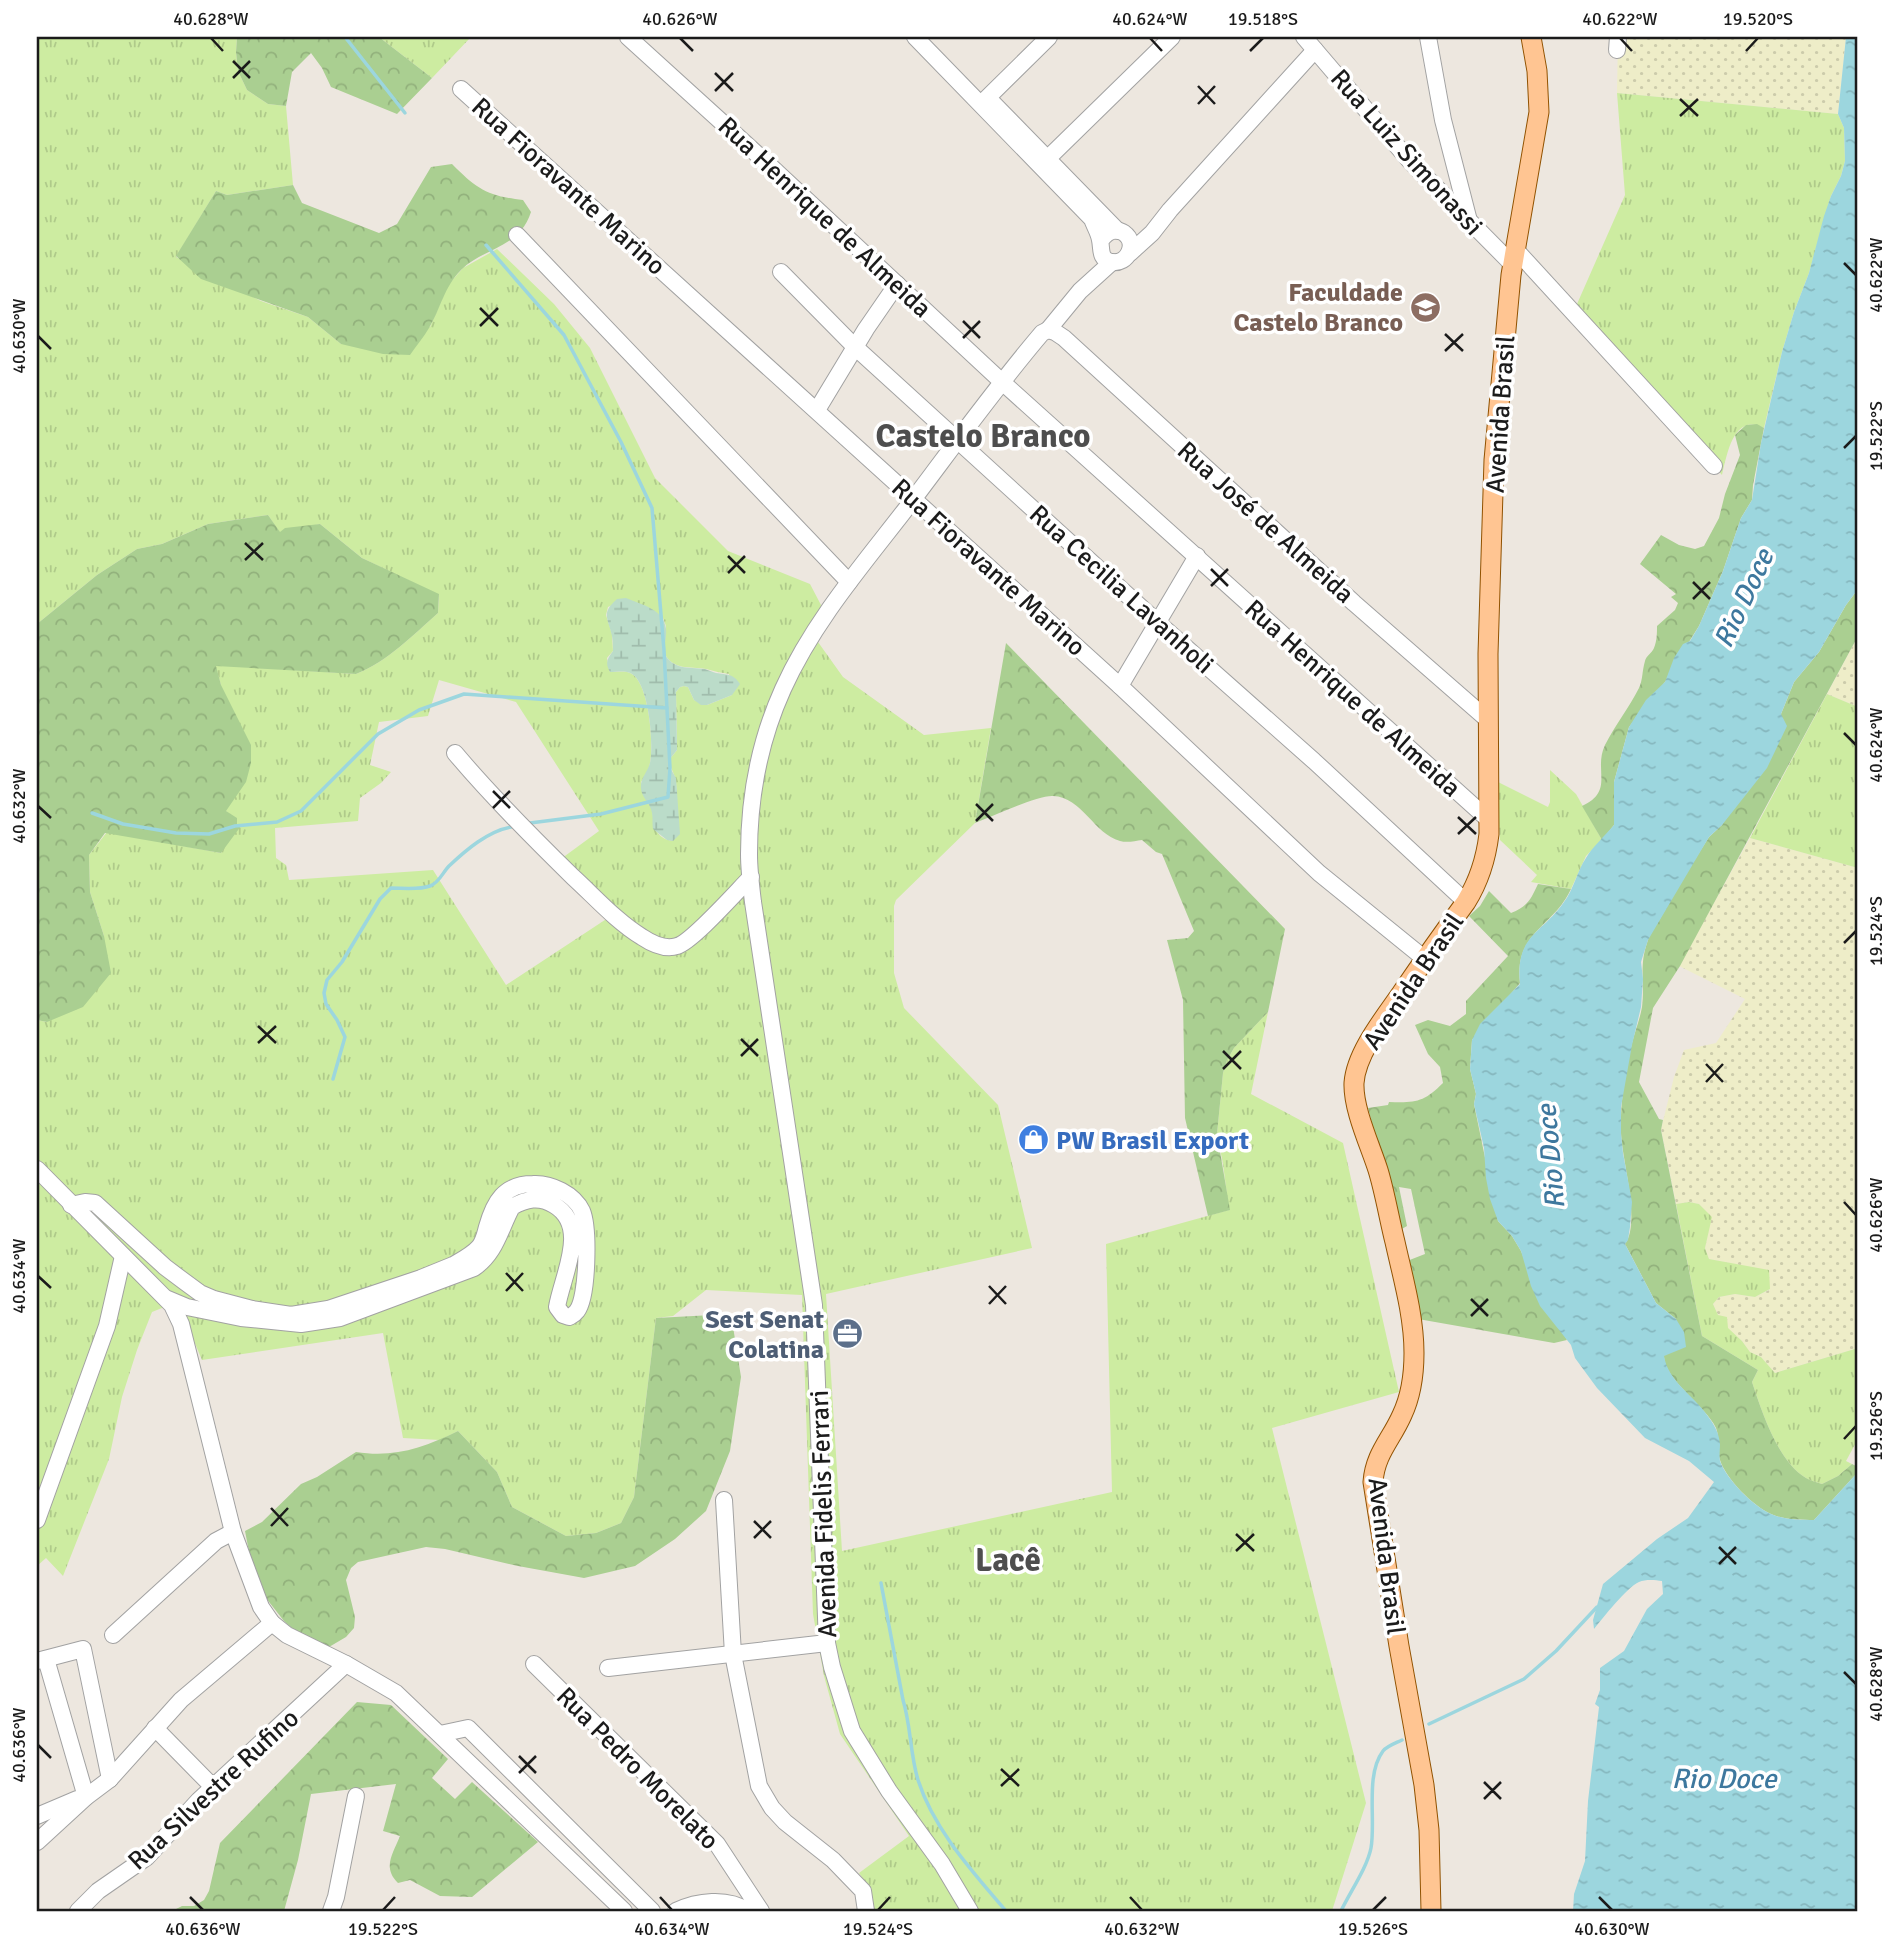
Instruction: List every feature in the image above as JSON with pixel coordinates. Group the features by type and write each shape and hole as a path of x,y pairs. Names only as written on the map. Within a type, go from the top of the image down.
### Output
{"main road":[{"name":"Avenida Brasil","path":"1432,1911 1429,1830 1424,1785 1373,1482 1379,1454 1402,1416 1408,1400 1414,1353 1407,1296 1379,1172 1363,1127 1354,1083 1361,1060 1374,1035 1466,902 1474,889 1486,855 1489,820 1488,654 1494,460 1514,257 1539,112 1538,81 1531,37"}],"street":[{"name":"Rua Henrique de Almeida","path":"628,37 1002,381 1489,820"},
{"path":"984,101 1049,37"},
{"path":"1043,162 1172,37"},
{"path":"1428,37 1443,120 1470,223"},
{"path":"922,38 1043,162 1091,219 1101,240"},
{"path":"1170,209 1144,226 1121,232 1111,231 1101,240 1101,254 1112,262 1119,262 1152,233 1309,43"},
{"name":"Rua Luiz Simonassi","path":"1309,43 1409,160 1470,223 1514,257 1714,466"},
{"name":"Rua Fioravante Marino","path":"461,89 1120,686 1319,873 1425,959"},
{"path":"1043,162 1129,239 1130,253"},
{"path":"517,235 849,582"},
{"name":"Avenida Fidelis Ferrari","path":"970,1911 942,1864 889,1791 852,1731 832,1667 827,1643 814,1306 768,1006 749,856 754,798 767,729 796,663 849,582 1002,381 1080,291 1112,262"},
{"name":"Rua Cecilia Lavanholi","path":"781,272 855,347 1314,761 1466,902"},
{"path":"817,410 897,284"},
{"name":"Rua José de Almeida","path":"1045,332 1055,332 1064,338 1354,603 1488,720"},
{"path":"1120,686 1197,556"},
{"path":"455,753 500,804 620,921 663,947 677,946 693,936 751,877"},
{"path":"37,1169 167,1298 181,1324 233,1532 261,1607 272,1623 287,1634 396,1693 624,1911"},
{"path":"71,1205 95,1203 165,1267 200,1293 253,1310 291,1315 328,1309 453,1265 479,1246 484,1239 493,1207 506,1192 518,1185 548,1184 565,1194 580,1208 586,1224 582,1301 575,1314 569,1317 563,1315 557,1307 572,1245 571,1226 566,1215 550,1202 533,1199 512,1207 493,1248 474,1268 340,1318 302,1324 270,1322 187,1307 167,1298"},
{"path":"493,1207 503,1208 506,1217"},
{"path":"37,1520 107,1326 123,1256"},
{"path":"167,1298 185,1282"},
{"path":"724,1500 733,1654 759,1786 772,1808 785,1822 850,1875 863,1891 866,1911"},
{"path":"113,1635 216,1541 233,1532"},
{"path":"37,1842 86,1796 110,1779 181,1700 272,1623"},
{"path":"608,1668 827,1643"},
{"path":"86,1796 41,1660 83,1649 110,1779"},
{"name":"Rua Silvestre Rufino","path":"78,1911 98,1891 147,1857 213,1787 346,1664"},
{"name":"Rua Pedro Morelato","path":"534,1664 717,1844 761,1911"},
{"path":"155,1728 213,1787"},
{"path":"440,1734 468,1728 652,1911"},
{"path":"37,1815 86,1796"},
{"path":"331,1911 356,1796"},
{"path":"676,1911 718,1901 748,1911"}],"green space":[{"path":"39,37 237,37 238,71 247,90 268,104 286,106 293,185 227,195 216,191 176,257 261,301 308,317 341,344 430,327 448,285 463,268 497,249 554,304 590,348 655,478 728,551 810,584 821,605 818,642 843,677 924,735 991,728 975,823 896,900 894,973 904,1008 998,1105 1032,1248 826,1294 842,1551 1112,1492 1106,1244 1229,1210 1217,1134 1223,1073 1234,1048 1268,1012 1251,1094 1343,1143 1399,1392 1272,1428 1366,1803 1332,1911 873,1911 869,1888 859,1873 909,1836 840,1734 824,1676 813,1614 802,1295 706,1290 673,1316 656,1318 634,1497 621,1523 596,1533 566,1536 512,1507 497,1472 458,1431 440,1440 403,1438 383,1333 202,1360 188,1327 167,1306 152,1312 137,1350 122,1397 109,1459 63,1576 46,1558 37,1566 37,1020 47,1022 104,936 90,892 89,855 107,832 221,853 236,825 226,811 221,685 215,665 356,674 389,655 438,613 439,595 362,558 320,524 280,533 268,515 208,524 162,544 137,549 97,575 37,624","holes":["626,599 663,618 666,626 664,653 672,663 729,674 732,695 707,705 694,700 688,687 680,687 676,692 677,750 669,760 676,789 673,841 658,834 641,782 649,768 651,754 651,729 643,689 632,674 610,672 607,658 613,651 612,634 606,615 608,607","439,680 516,702 599,831 554,864 614,914 506,985 433,870 289,880 286,865 276,858 275,828 358,821 360,798 391,772 370,765 379,722 428,716"]},
{"path":"237,37 379,37 432,78 397,114 331,87 311,53 292,72 286,106 268,104 247,90 238,71"},
{"path":"379,37 471,37 432,78"},
{"path":"1618,37 1846,37 1838,114 1617,93"},
{"path":"1617,93 1838,114 1844,128 1845,161 1841,176 1831,196 1809,273 1794,312 1764,428 1754,425 1739,430 1730,447 1722,475 1577,304 1625,195"},
{"path":"452,164 483,190 523,200 531,212 525,224 510,241 470,262 455,277 429,328 410,355 383,354 341,344 308,317 201,279 176,256 216,191 227,195 293,185 302,203 379,233 397,224 431,167"},
{"path":"1757,424 1764,428 1752,500 1741,518 1723,571 1699,626 1665,682 1629,727 1614,782 1614,825 1602,840 1582,806 1598,794 1605,745 1639,688 1646,659 1655,645 1657,626 1675,610 1678,603 1671,597 1676,594 1640,564 1661,535 1679,545 1695,549 1704,546 1719,518 1740,455 1735,435 1746,425"},
{"path":"268,515 280,532 285,528 320,524 362,558 439,594 438,613 389,655 356,674 216,666 221,685 251,745 251,763 246,782 226,811 237,818 237,825 241,826 221,853 105,833 89,855 90,892 104,936 111,973 83,1007 47,1022 37,1020 37,624 97,575 137,549 162,544 208,524"},
{"path":"1858,589 1858,636 1680,966 1653,1008 1639,1082 1659,1119 1663,1120 1661,1130 1702,1336 1758,1370 1752,1382 1761,1407 1779,1449 1796,1471 1822,1484 1838,1476 1852,1464 1858,1467 1858,1472 1814,1520 1798,1520 1764,1510 1734,1483 1720,1460 1718,1436 1711,1419 1677,1382 1665,1364 1665,1350 1676,1319 1656,1303 1625,1244 1631,1222 1631,1207 1622,1145 1621,1110 1627,1065 1642,1007 1643,959 1650,936 1709,837 1722,825 1781,714 1794,682 1819,652"},
{"path":"626,598 657,612 661,617 666,629 664,653 672,662 682,667 730,675 740,684 732,695 707,705 701,705 694,700 688,687 680,687 676,692 677,750 669,760 669,766 676,778 680,834 673,841 667,840 653,829 651,810 641,791 642,781 650,763 651,742 643,689 632,674 610,672 607,664 613,651 607,618 609,607 617,599"},
{"path":"1858,636 1858,707 1827,694"},
{"path":"1006,643 1285,929 1268,1012 1234,1048 1223,1073 1217,1134 1230,1210 1208,1216 1185,1118 1183,1000 1167,940 1188,938 1194,931 1162,854 1142,840 1125,842 1111,837 1072,802 1053,796 1026,803 975,823"},
{"path":"1827,694 1858,707 1858,868 1750,838"},
{"path":"1550,770 1576,794 1602,840 1586,856 1571,889 1531,882 1537,875 1500,840 1496,781 1548,807"},
{"path":"1750,838 1858,868 1858,1348 1775,1373 1727,1328 1713,1304 1719,1297 1735,1294 1755,1297 1769,1290 1769,1271 1709,1259 1705,1248 1711,1217 1699,1204 1676,1204 1661,1129 1684,1050 1716,1043 1745,999 1679,966"},
{"path":"1538,884 1571,889 1523,952 1520,983 1472,1040 1470,1069 1476,1094 1474,1104 1498,1221 1521,1251 1567,1340 1554,1343 1418,1319 1407,1261 1425,1254 1411,1189 1399,1187 1407,1226 1400,1230 1368,1108 1388,1105 1389,1102 1419,1100 1443,1083 1440,1067 1428,1054 1415,1025 1428,1020 1450,1026 1466,1014 1466,1001 1508,956 1469,916 1480,906 1489,891 1511,913 1528,902"},
{"path":"1676,1204 1699,1204 1712,1217 1705,1248 1709,1259 1769,1270 1770,1289 1755,1297 1735,1294 1719,1297 1713,1304 1718,1315 1727,1317 1728,1328 1750,1352 1761,1357 1775,1373 1858,1348 1858,1439 1846,1461 1852,1464 1838,1476 1822,1484 1796,1471 1779,1449 1761,1407 1752,1382 1758,1370 1702,1336"},
{"path":"731,1314 741,1377 730,1451 706,1511 675,1539 635,1566 584,1578 426,1547 358,1562 351,1568 346,1580 355,1617 354,1628 346,1637 329,1647 301,1636 284,1621 262,1593 251,1562 245,1531 262,1522 301,1484 356,1452 383,1454 408,1450 458,1431 497,1472 512,1507 566,1536 596,1533 621,1523 634,1497 656,1318"},
{"path":"357,1702 391,1705 448,1759 432,1778 455,1799 472,1782 538,1842 472,1897 440,1896 410,1880 398,1883 393,1877 390,1860 400,1836 383,1831 396,1784 311,1794 298,1860 284,1911 172,1911 182,1906 194,1906 204,1900 209,1891 220,1843"}],"water":[{"name":"Rio Doce","path":"1846,37 1858,37 1858,589 1819,652 1794,682 1781,714 1787,726 1767,768 1722,825 1709,837 1648,940 1641,962 1641,1007 1621,1107 1621,1134 1632,1202 1628,1240 1625,1244 1656,1303 1676,1319 1684,1332 1686,1347 1664,1356 1666,1365 1714,1425 1719,1440 1720,1461 1728,1476 1749,1499 1771,1514 1787,1519 1814,1520 1858,1472 1858,1911 1573,1911 1574,1894 1585,1861 1588,1801 1599,1707 1595,1704 1600,1690 1600,1668 1624,1651 1647,1609 1663,1594 1662,1581 1639,1582 1622,1596 1594,1629 1593,1620 1603,1584 1657,1539 1688,1518 1714,1482 1689,1461 1645,1438 1597,1388 1575,1358 1571,1345 1540,1306 1521,1251 1498,1221 1490,1199 1484,1148 1474,1104 1476,1094 1470,1069 1472,1040 1480,1024 1520,984 1522,955 1526,945 1564,902 1583,863 1614,825 1614,782 1629,727 1646,700 1665,682 1674,658 1683,644 1690,641 1699,626 1723,571 1741,518 1752,500 1761,443 1782,352 1809,273 1824,216 1845,161 1844,128 1838,114"}],"waterway":[{"path":"345,37 405,113"},
{"path":"486,245 564,335 621,442 652,508 664,650 670,768 668,797 601,814 530,823"},
{"path":"92,813 123,824 176,833 209,834 235,826 277,822 301,811 378,734 419,710 464,694 667,708"},
{"path":"333,1079 345,1037 326,1004 324,993 327,980 342,962 380,899 391,888 421,888 433,885 449,866 470,848 486,837 511,827"},
{"path":"881,1583 918,1780 944,1833 1006,1911"},
{"path":"1429,1724 1524,1679 1556,1651 1597,1607"},
{"path":"1341,1911 1362,1872 1371,1848 1374,1772 1383,1751 1402,1740"}],"place":[{"name":"Faculdade Castelo Branco","path":"1426,307"},
{"name":"PW Brasil Export","path":"1033,1140"},
{"name":"Sest Senat Colatina","path":"847,1334"}],"district":[{"name":"Castelo Branco","path":"983,435"},
{"name":"Lacê","path":"1008,1559"}]}
